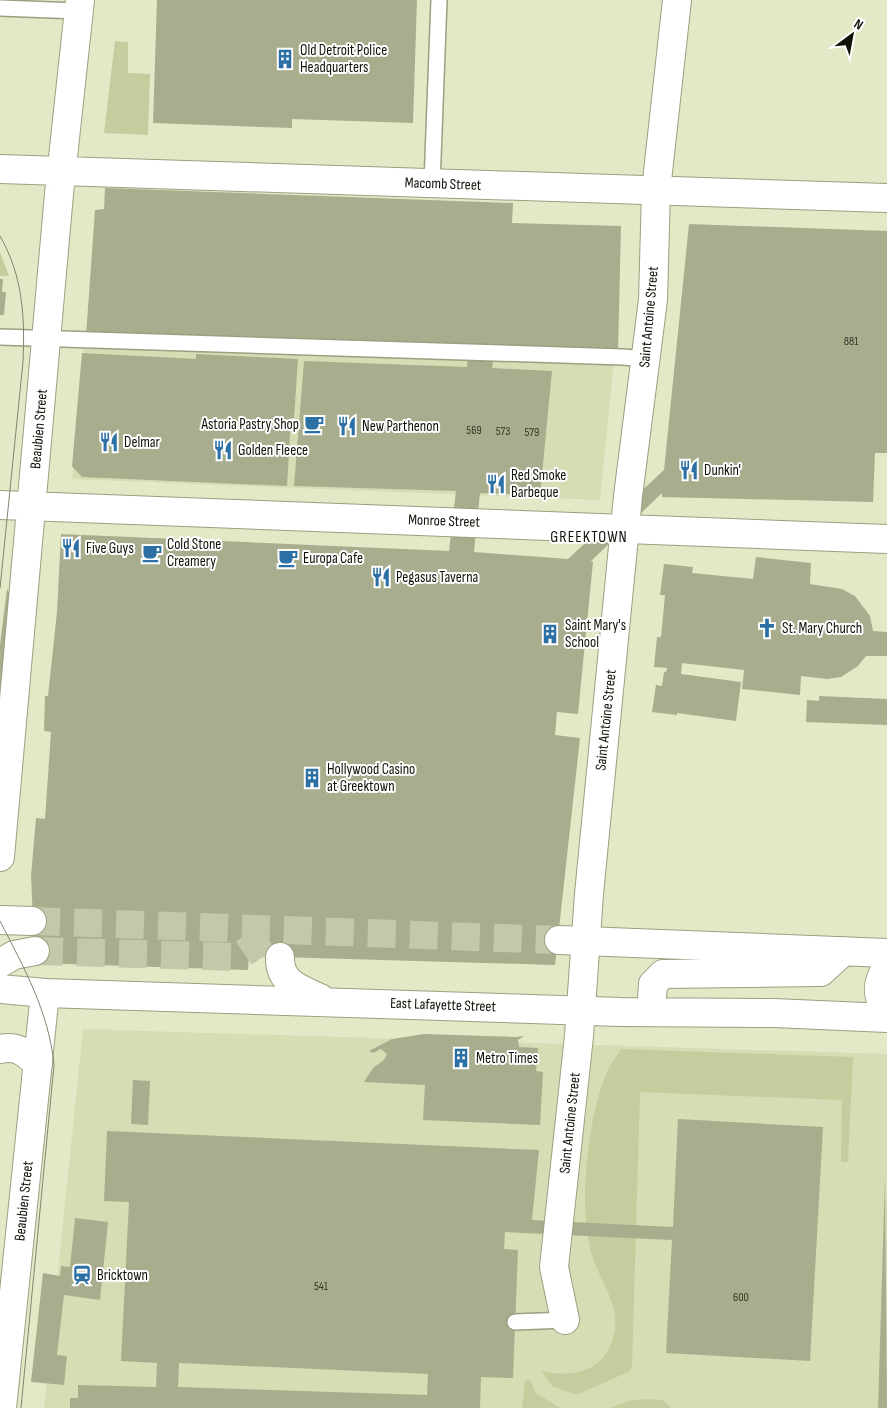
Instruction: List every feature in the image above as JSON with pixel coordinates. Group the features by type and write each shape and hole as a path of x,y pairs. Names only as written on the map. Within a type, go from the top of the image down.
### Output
{"street":[{"name":"Saint Antoine Street","path":"564,1320 554,1267 581,1011 572,940 653,300 656,190 677,0"},
{"name":"Beaubien Street","path":"0,857 62,171 79,6"},
{"name":"Macomb Street","path":"0,168 887,198"},
{"name":"Monroe Street","path":"0,505 625,527 887,539"},
{"path":"0,920 32,921"},
{"path":"572,940 887,953"},
{"path":"0,964 14,955 35,951"},
{"path":"651,1012 653,984 663,974 821,972 844,951"},
{"path":"280,957 279,967 286,979 296,988 326,1001"},
{"path":"887,967 877,987 880,1002 887,1012"},
{"name":"East Lafayette Street","path":"0,989 45,993 581,1011 774,1013 887,1018"},
{"name":"Beaubien Street","path":"2,1408 7,1309 38,1064 45,993"},
{"path":"0,1049 11,1047 26,1053 38,1064"}],"lane":[{"path":"432,184 439,0"},
{"path":"0,8 79,6"},
{"path":"0,337 623,357 646,360"},
{"path":"515,1322 564,1320"}],"shaded area":[{"path":"115,41 128,42 128,73 150,74 148,135 104,133"},
{"path":"0,252 9,276 0,276"},
{"path":"84,342 614,361 600,500 72,479"},
{"path":"83,1029 887,1054 887,1408 44,1408"},
{"path":"621,1049 853,1057 848,1162 841,1162 842,1100 640,1092 632,1365 630,1371 577,1395 552,1386 541,1371 566,1374 589,1368 606,1354 612,1343 615,1329 614,1311 609,1294 594,1261 589,1242 585,1196 592,1123 597,1101 607,1073"},
{"path":"525,1380 530,1380 536,1393 560,1408 522,1408"},
{"path":"645,1399 663,1400 671,1408 610,1408 628,1401"}],"building":[{"name":"Old Detroit Police Headquarters","path":"157,0 417,0 413,123 292,119 292,128 153,123"},
{"path":"105,188 513,203 512,223 621,226 618,353 495,350 492,368 552,371 540,495 480,493 474,552 568,559 664,470 689,224 887,231 887,453 875,453 873,502 662,497 662,493 591,561 593,562 578,714 557,712 555,735 580,738 555,965 249,956 248,970 35,963 31,876 36,818 45,819 51,732 44,731 45,696 48,696 57,612 61,534 449,551 456,491 294,486 304,361 467,367 469,349 86,336 95,210 104,209"},
{"path":"0,279 3,279 2,292 6,292 4,315 0,315"},
{"path":"82,353 196,359 196,354 298,359 294,418 291,418 287,486 82,477 72,466"},
{"name":"St. Mary Church","path":"756,557 811,563 810,584 842,589 855,596 870,616 873,631 887,632 887,656 866,656 858,666 841,677 827,679 801,676 800,695 742,689 744,670 682,663 681,674 741,682 736,721 677,713 677,715 652,712 656,685 662,686 664,672 666,672 667,668 654,667 657,637 661,637 665,595 660,595 664,564 693,567 692,573 753,579"},
{"path":"7,589 19,605 13,676 0,685 0,645"},
{"path":"819,696 887,699 887,725 806,722 807,700 819,701"},
{"path":"424,1034 524,1036 518,1040 519,1047 538,1048 536,1071 543,1072 540,1125 423,1120 425,1085 364,1082 373,1068 384,1060 387,1054 381,1049 373,1053 369,1051 392,1039"},
{"path":"133,1080 150,1081 148,1125 131,1124"},
{"path":"678,1119 823,1127 810,1361 666,1353 672,1240 505,1232 504,1249 518,1250 513,1378 481,1377 480,1408 70,1408 70,1398 78,1398 78,1385 156,1387 157,1363 121,1361 129,1202 104,1201 107,1131 539,1150 532,1220 673,1227","holes":["179,1363 428,1374 427,1395 178,1387"]},
{"path":"885,1179 887,1408 878,1408"},
{"path":"75,1218 108,1222 100,1300 64,1295 57,1355 67,1356 64,1385 31,1382 43,1273 60,1276 61,1266 70,1267"}],"tunnel":[{"path":"32,921 559,940"},
{"path":"35,951 238,957 277,930"}],"tram line":[{"path":"0,236 14,266 18,282 23,313 24,345 0,588"},
{"path":"0,921 26,973 41,1009 47,1027 54,1065 21,1408"}],"place":[{"name":"Old Detroit Police Headquarters","path":"285,59"},
{"name":"Astoria Pastry Shop","path":"314,424"},
{"name":"New Parthenon","path":"347,426"},
{"name":"Delmar","path":"109,442"},
{"name":"Golden Fleece","path":"223,450"},
{"name":"Dunkin'","path":"689,470"},
{"name":"Red Smoke Barbeque","path":"496,484"},
{"name":"Five Guys","path":"71,548"},
{"name":"Cold Stone Creamery","path":"152,553"},
{"name":"Europa Cafe","path":"288,558"},
{"name":"Pegasus Taverna","path":"381,577"},
{"name":"St. Mary Church","path":"767,628"},
{"name":"Saint Mary's School","path":"550,634"},
{"name":"Hollywood Casino at Greektown","path":"312,778"},
{"name":"Metro Times","path":"461,1058"},
{"name":"Bricktown","path":"82,1275"}],"district":[{"name":"GREEKTOWN","path":"589,537"}]}
